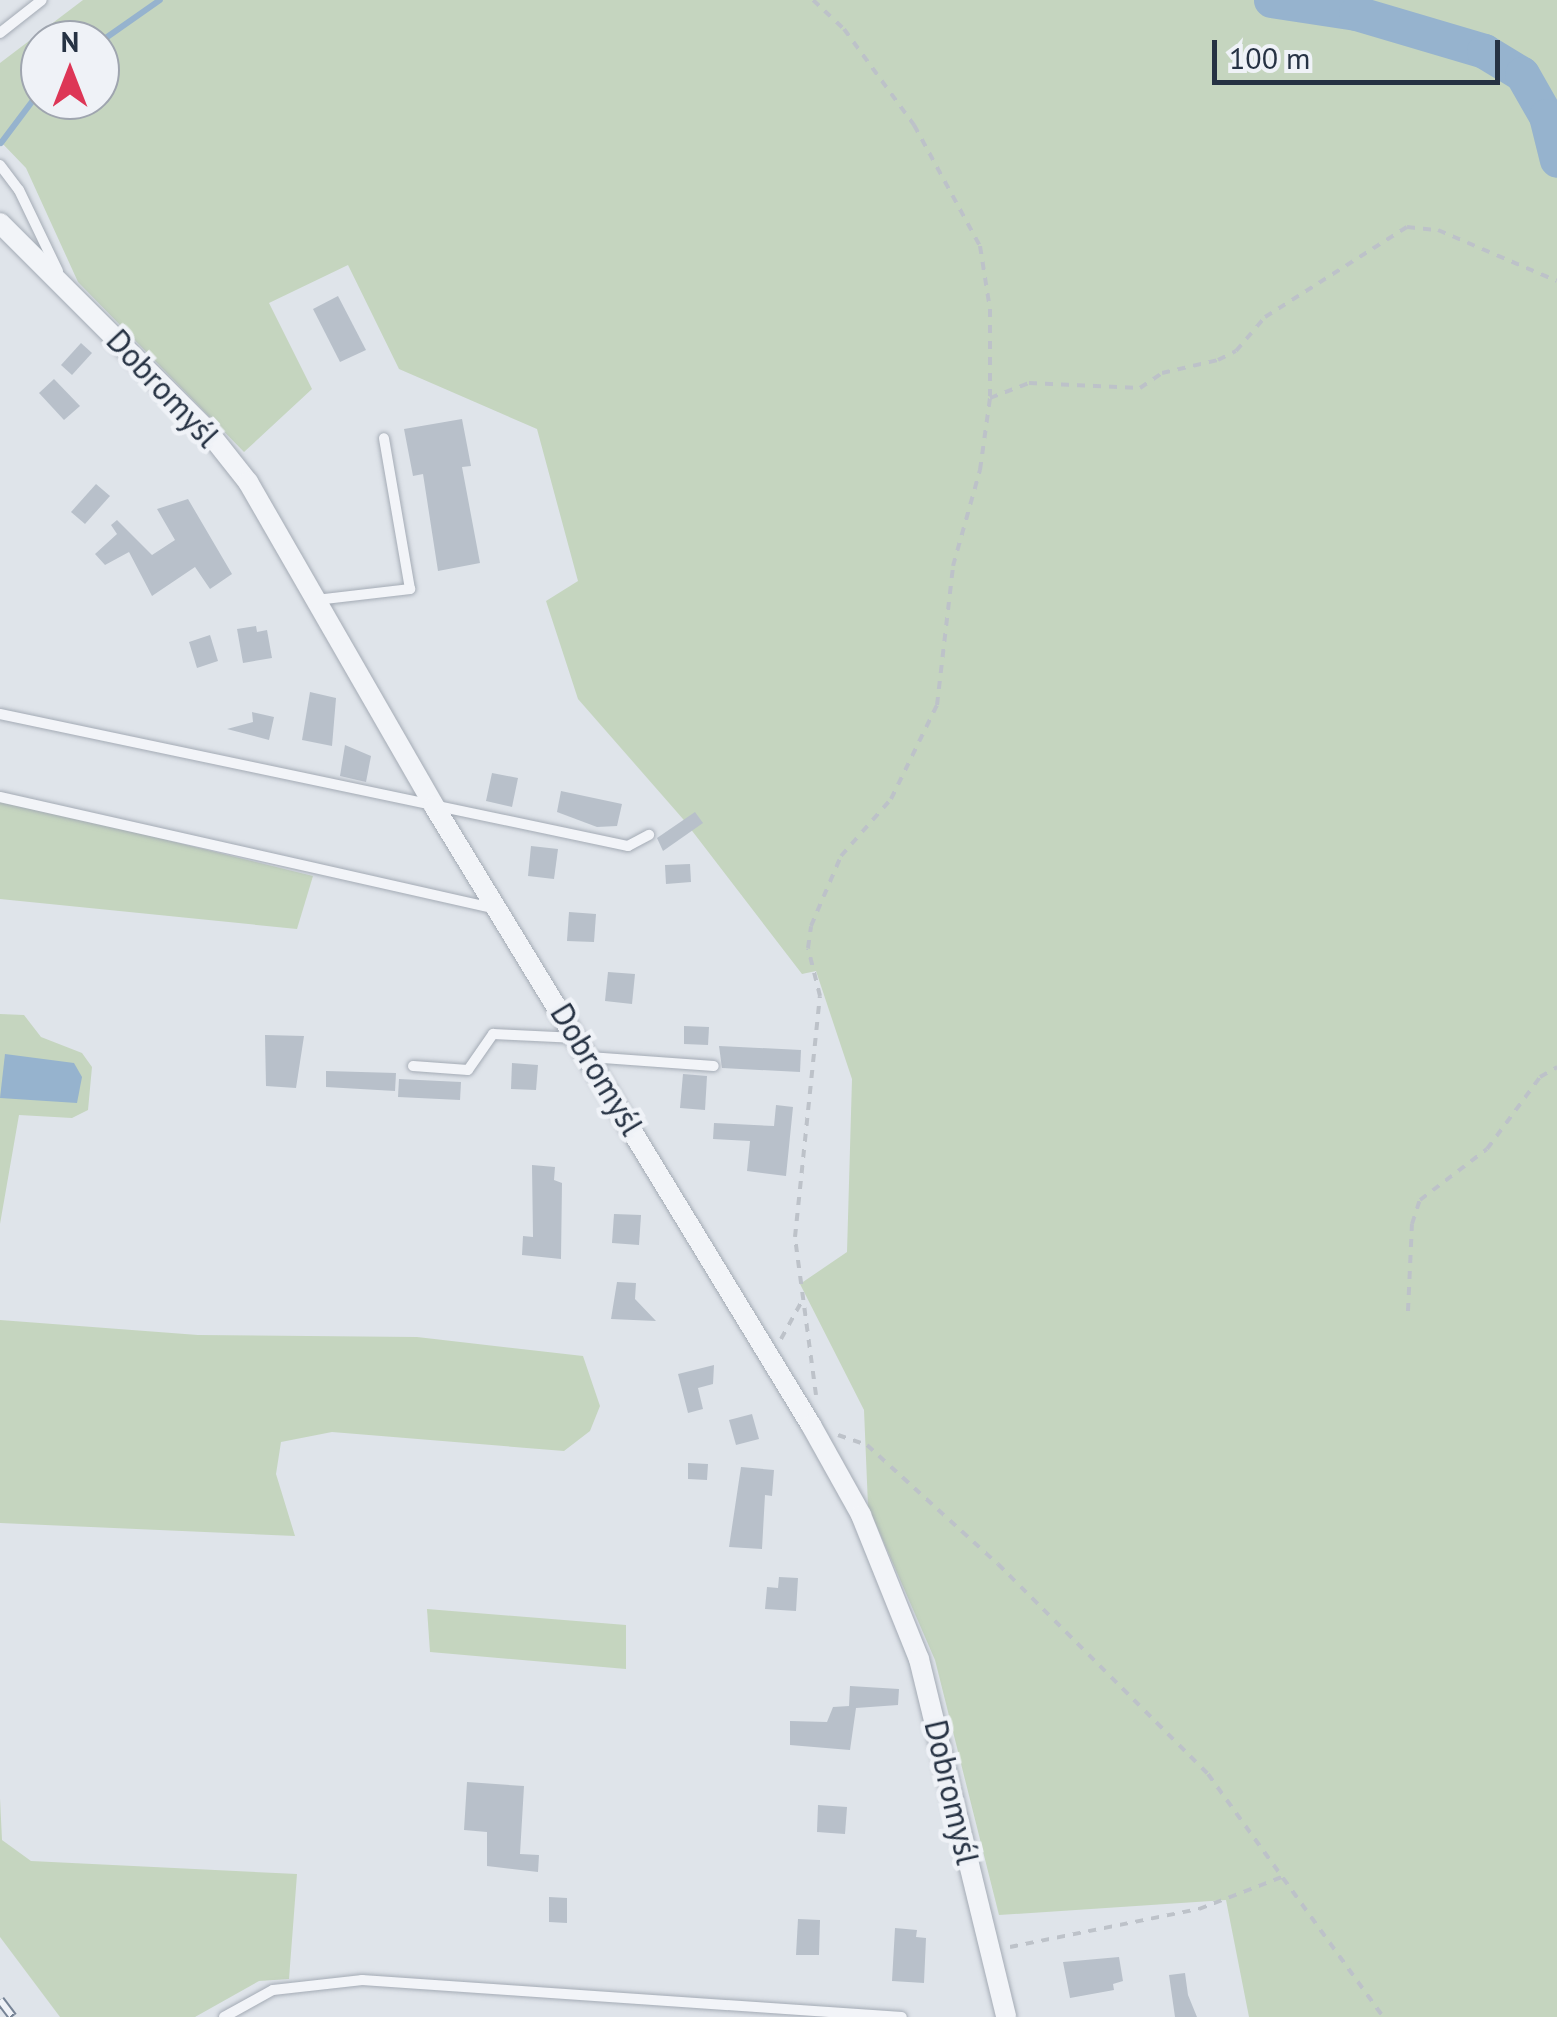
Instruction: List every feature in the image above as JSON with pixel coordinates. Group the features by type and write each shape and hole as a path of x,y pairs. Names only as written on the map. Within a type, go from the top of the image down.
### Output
{"street":[{"name":"Dobromyśl","path":"0,224 216,442 248,482 434,806 811,1425 861,1515 919,1659 1006,2017"}],"lane":[{"path":"0,33 42,0"},
{"path":"0,166 20,190 66,290"},
{"path":"314,600 410,589 384,438"},
{"path":"0,714 628,846 648,835"},
{"path":"0,798 498,909"},
{"path":"412,1066 468,1070 493,1034 578,1038"},
{"path":"590,1057 714,1066"},
{"path":"224,2017 273,1990 362,1980 902,2017"}],"path":[{"path":"813,0 844,29 914,125 980,246 990,309 990,398 980,470 953,566 937,704 891,799 840,856 812,926 808,948 820,996 795,1237 815,1378 811,1425 866,1445 998,1564 1208,1774 1383,2017"},
{"path":"990,398 1030,383 1140,388 1162,373 1218,360 1236,352 1265,317 1407,227 1438,230 1557,280"},
{"path":"1408,1311 1412,1224 1420,1200 1487,1149 1540,1078 1557,1066"},
{"path":"768,1354 804,1299"},
{"path":"991,1954 1033,1938 1199,1909 1282,1877"}],"green space":[{"path":"83,0 1557,0 1557,2017 1249,2017 1226,1900 999,1915 935,1660 868,1506 864,1410 800,1284 847,1252 852,1079 816,971 802,974 683,819 578,699 546,601 578,581 537,429 399,369 348,265 269,303 312,389 244,452 78,282 26,168 0,141 0,63 20,48 20,120 120,120 120,20 57,20"},
{"path":"0,799 313,876 297,929 0,899"},
{"path":"0,1014 24,1015 41,1037 82,1053 92,1067 88,1110 72,1118 19,1115 0,1224"},
{"path":"0,1320 198,1335 417,1337 583,1356 600,1406 590,1431 564,1451 332,1432 281,1442 276,1474 295,1536 0,1523"},
{"path":"427,1609 626,1625 626,1669 430,1652"},
{"path":"0,1798 2,1840 31,1861 297,1874 289,1979 259,1981 195,2017 60,2017 0,1937"}],"water":[{"path":"5,1054 74,1063 82,1077 77,1103 0,1098"}],"building":[{"path":"338,296 366,350 340,362 313,309"},
{"path":"81,343 92,353 72,375 61,365"},
{"path":"54,379 80,406 64,420 39,393"},
{"path":"462,419 471,466 462,467 480,563 438,571 423,474 413,476 404,429"},
{"path":"96,484 110,496 85,524 71,512"},
{"path":"188,499 232,574 210,589 195,567 152,596 129,552 105,565 95,554 117,534 111,525 117,520 152,555 175,540 157,509"},
{"path":"256,626 257,632 267,630 272,658 243,663 237,629"},
{"path":"210,635 218,661 197,668 189,642"},
{"path":"310,692 336,698 332,746 302,740"},
{"path":"252,712 274,717 269,740 227,729 253,722"},
{"path":"345,745 371,756 366,782 340,776"},
{"path":"492,773 518,778 512,807 486,801"},
{"path":"561,791 622,804 617,826 597,827 557,812"},
{"path":"695,812 703,823 663,851 657,838"},
{"path":"531,846 558,849 554,879 528,876"},
{"path":"690,864 691,882 666,884 665,865"},
{"path":"569,912 596,914 594,942 567,941"},
{"path":"608,972 635,974 632,1004 605,1001"},
{"path":"684,1026 709,1027 708,1045 684,1044"},
{"path":"265,1035 304,1036 296,1088 266,1086"},
{"path":"719,1046 801,1050 800,1072 722,1068"},
{"path":"512,1063 538,1065 536,1090 511,1089"},
{"path":"326,1071 396,1073 395,1091 326,1087"},
{"path":"683,1074 707,1076 705,1110 680,1108"},
{"path":"399,1079 461,1082 460,1100 398,1097"},
{"path":"776,1105 793,1107 786,1176 747,1171 750,1141 713,1139 714,1123 774,1126"},
{"path":"532,1165 555,1167 554,1180 562,1183 561,1259 522,1255 523,1236 533,1237"},
{"path":"614,1214 641,1215 639,1245 612,1243"},
{"path":"617,1282 636,1283 635,1299 656,1321 611,1319"},
{"path":"714,1365 713,1384 698,1388 703,1409 688,1413 678,1374"},
{"path":"752,1414 759,1439 736,1445 729,1420"},
{"path":"688,1463 708,1464 707,1480 688,1479"},
{"path":"741,1467 774,1470 772,1496 765,1495 762,1549 729,1547"},
{"path":"779,1577 798,1578 796,1611 765,1609 767,1587 778,1588"},
{"path":"850,1686 899,1689 898,1705 856,1708 850,1750 790,1745 790,1721 827,1722 833,1707 849,1706"},
{"path":"467,1782 524,1786 520,1854 539,1855 538,1872 487,1866 487,1832 464,1830"},
{"path":"818,1805 847,1807 845,1834 817,1832"},
{"path":"549,1897 567,1898 567,1923 549,1922"},
{"path":"798,1919 820,1920 819,1955 796,1955"},
{"path":"895,1928 917,1930 916,1937 926,1938 924,1983 892,1981"},
{"path":"1119,1957 1123,1981 1113,1984 1114,1990 1070,1998 1063,1962"},
{"path":"1185,1973 1197,2017 1175,2017 1169,1975"}],"waterway":[{"path":"120,28 160,0"},
{"path":"1271,0 1356,13 1484,51 1522,74 1546,116 1557,160"},
{"path":"1,143 20,118"}],"railway":[{"path":"0,2000 13,2017"}]}
